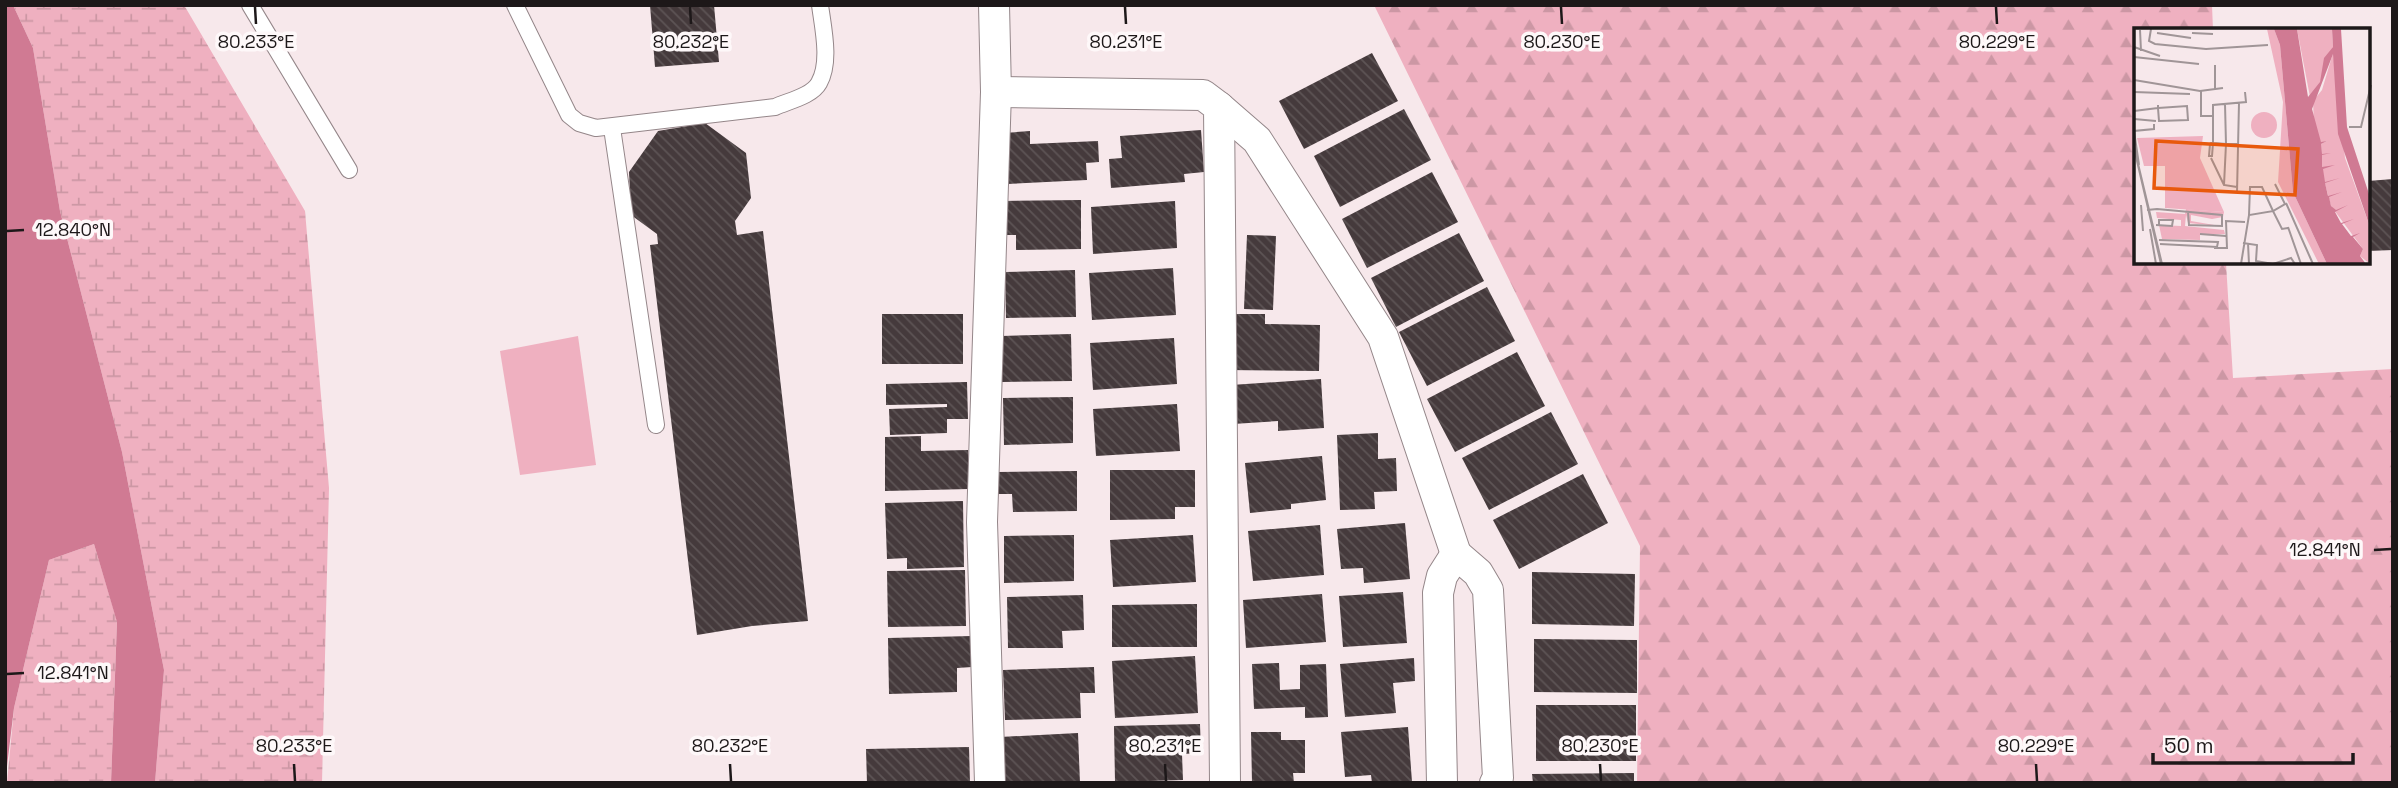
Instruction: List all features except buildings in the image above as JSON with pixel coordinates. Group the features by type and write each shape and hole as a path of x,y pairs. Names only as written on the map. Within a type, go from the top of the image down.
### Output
{"street":[{"path":"990,783 982,523 996,92 995,5"},
{"path":"996,92 1203,95 1257,140 1383,337 1456,554 1478,573 1488,590 1498,778 1495,783"},
{"path":"1219,107 1225,783"},
{"path":"1441,783 1438,593 1442,576 1456,554"}],"lane":[{"path":"250,5 349,170"},
{"path":"515,5 569,115 579,123 596,128 775,107 803,96 819,85 824,64 824,32 820,5"},
{"path":"612,128 656,425"}],"green space":[{"path":"13,5 184,5 305,211 329,488 322,783 155,783 164,670 122,452 60,211 33,48"},
{"path":"1374,5 2212,5 2213,28 2134,28 2134,264 2226,264 2233,378 2393,369 2393,783 1637,783 1640,546"},
{"path":"578,336 596,465 520,475 500,351"},
{"path":"94,544 117,621 111,783 7,783 14,708 49,560"}],"shaded area":[{"path":"5,5 13,5 33,48 60,211 122,452 164,670 155,783 111,783 117,622 94,544 49,560 14,708 5,783"}]}
